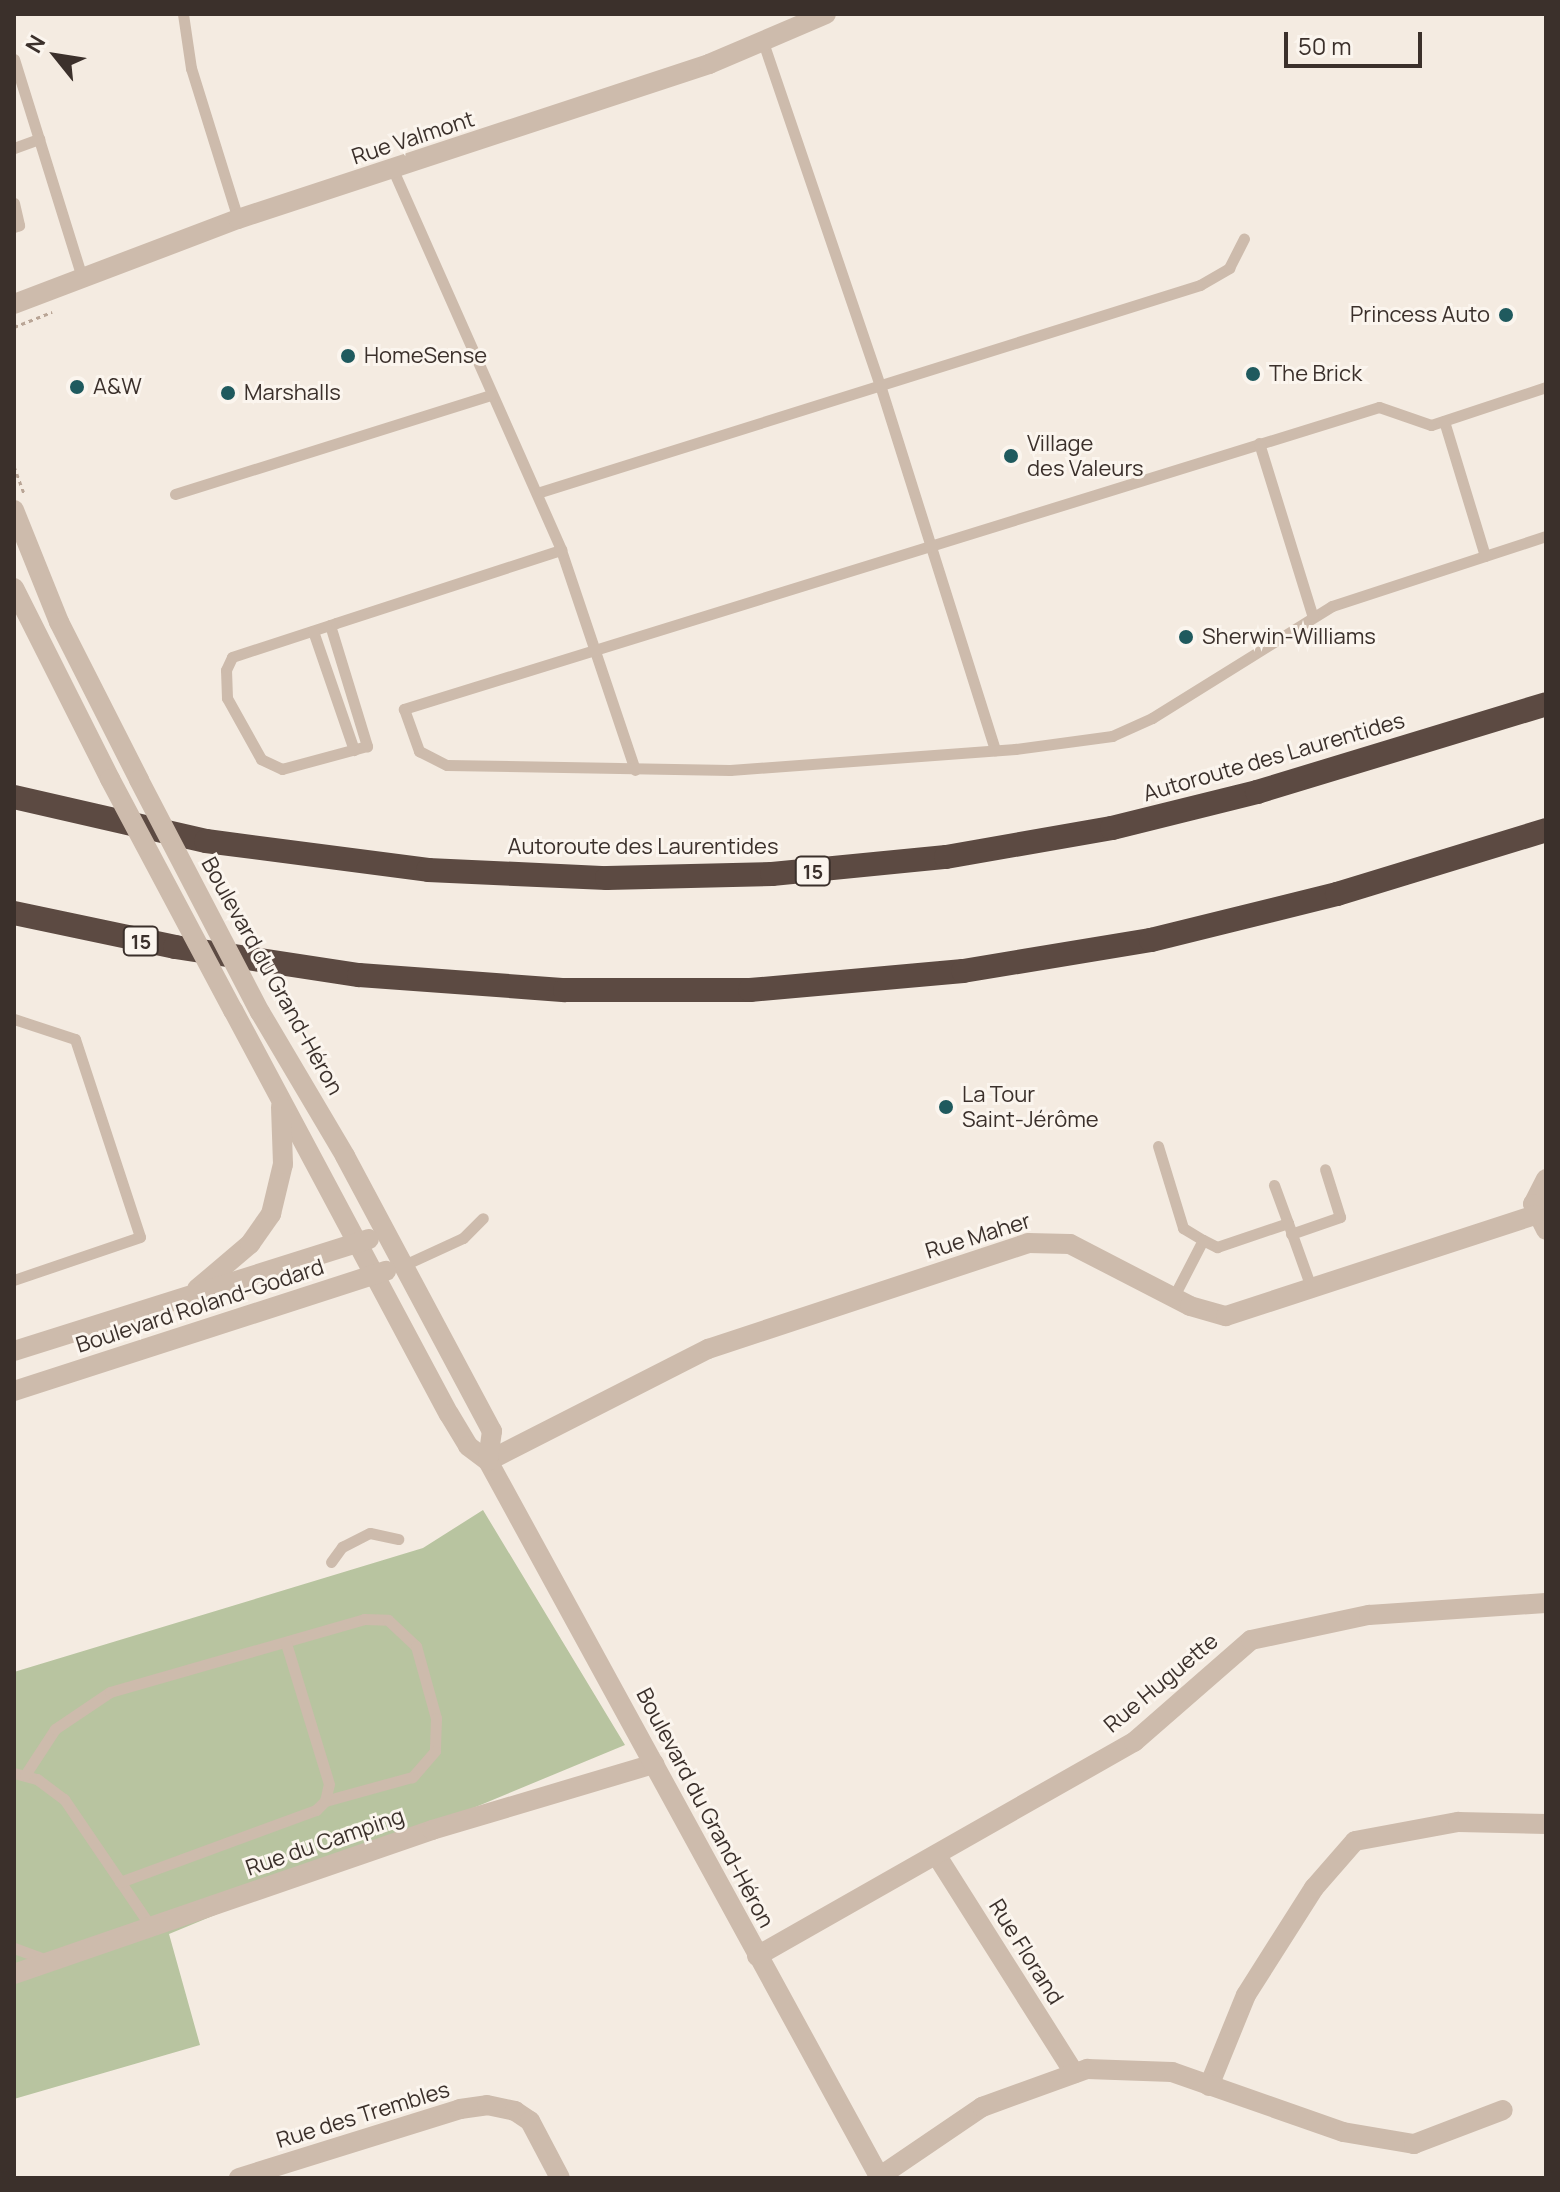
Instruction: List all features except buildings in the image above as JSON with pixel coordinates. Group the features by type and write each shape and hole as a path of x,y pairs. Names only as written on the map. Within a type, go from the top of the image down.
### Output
{"highway":[{"name":"Autoroute des Laurentides","path":"14,797 206,841 413,868 607,878 772,874 946,857 1112,828 1257,792 1546,704"},
{"name":"15","path":"14,913 175,947 359,975 565,990 750,990 963,971 1151,940 1337,894 1546,830"}],"street":[{"name":"Rue Valmont","path":"14,304 238,219 764,45 826,14"},
{"name":"Boulevard du Grand-Héron","path":"14,510 63,629 139,780 260,1012 345,1156 401,1266 492,1431 488,1461"},
{"name":"Boulevard du Grand-Héron","path":"14,588 281,1107 468,1446 488,1461 879,2177"},
{"path":"187,1297 250,1244 271,1214 283,1164 281,1107"},
{"name":"Rue Maher","path":"488,1461 708,1349 1028,1243 1070,1244 1173,1298 1226,1316 1540,1223 1535,1195 1546,1179"},
{"name":"Boulevard Roland-Godard","path":"14,1351 384,1233"},
{"name":"Boulevard Roland-Godard","path":"14,1391 401,1266"},
{"name":"Rue Huguette","path":"757,1956 1134,1742 1251,1640 1369,1615 1546,1603"},
{"name":"Rue du Camping","path":"14,1974 432,1830 654,1764"},
{"path":"1209,2086 1246,1995 1314,1888 1355,1841 1458,1822 1546,1824"},
{"name":"Rue Florand","path":"937,1856 1074,2073"},
{"path":"879,2177 982,2107 1087,2069 1172,2072 1343,2132 1414,2144 1503,2110"},
{"name":"Rue des Trembles","path":"239,2178 460,2109 487,2105 515,2111 530,2121 560,2178"}],"lane":[{"path":"183,14 191,68 238,219"},
{"path":"764,45 880,385 995,750"},
{"path":"14,59 83,280"},
{"path":"14,148 39,139"},
{"path":"393,170 561,550 635,770"},
{"path":"14,203 19,225 14,227"},
{"path":"537,493 1200,285 1229,268 1244,239"},
{"path":"1546,387 1431,425 1379,407 404,709 419,751 447,765 635,770 754,768 995,750 1129,730 1332,606 1546,536"},
{"path":"175,494 490,395"},
{"path":"1444,421 1485,556"},
{"path":"1259,443 1313,617"},
{"path":"330,625 367,746 282,769 261,759 227,698 223,685 232,657 313,631 330,625 561,550"},
{"path":"313,631 354,750"},
{"path":"14,1019 75,1039 140,1237 14,1280"},
{"path":"1158,1146 1183,1228 1217,1247 1340,1217 1325,1169"},
{"path":"1274,1185 1312,1290"},
{"path":"401,1266 463,1238 483,1218"},
{"path":"1173,1298 1203,1240"},
{"path":"331,1562 342,1547 370,1533 398,1539"},
{"path":"120,1882 316,1810 325,1801 412,1777 425,1768 435,1751 436,1718 416,1646 388,1620 364,1619 110,1692 55,1729 20,1774 64,1799 120,1882 151,1927"},
{"path":"286,1643 329,1784 325,1801"},
{"path":"14,1948 50,1961"}],"path":[{"path":"14,327 44,315"}],"green space":[{"path":"483,1510 625,1745 169,1934 200,2045 14,2099 14,1672 423,1548"}],"place":[{"name":"Princess Auto","path":"1506,315"},
{"name":"HomeSense","path":"348,356"},
{"name":"The Brick","path":"1253,374"},
{"name":"A&W","path":"77,387"},
{"name":"Marshalls","path":"228,393"},
{"name":"Village des Valeurs","path":"1011,456"},
{"name":"Sherwin-Williams","path":"1186,637"},
{"name":"La Tour Saint-Jérôme","path":"946,1107"}]}
